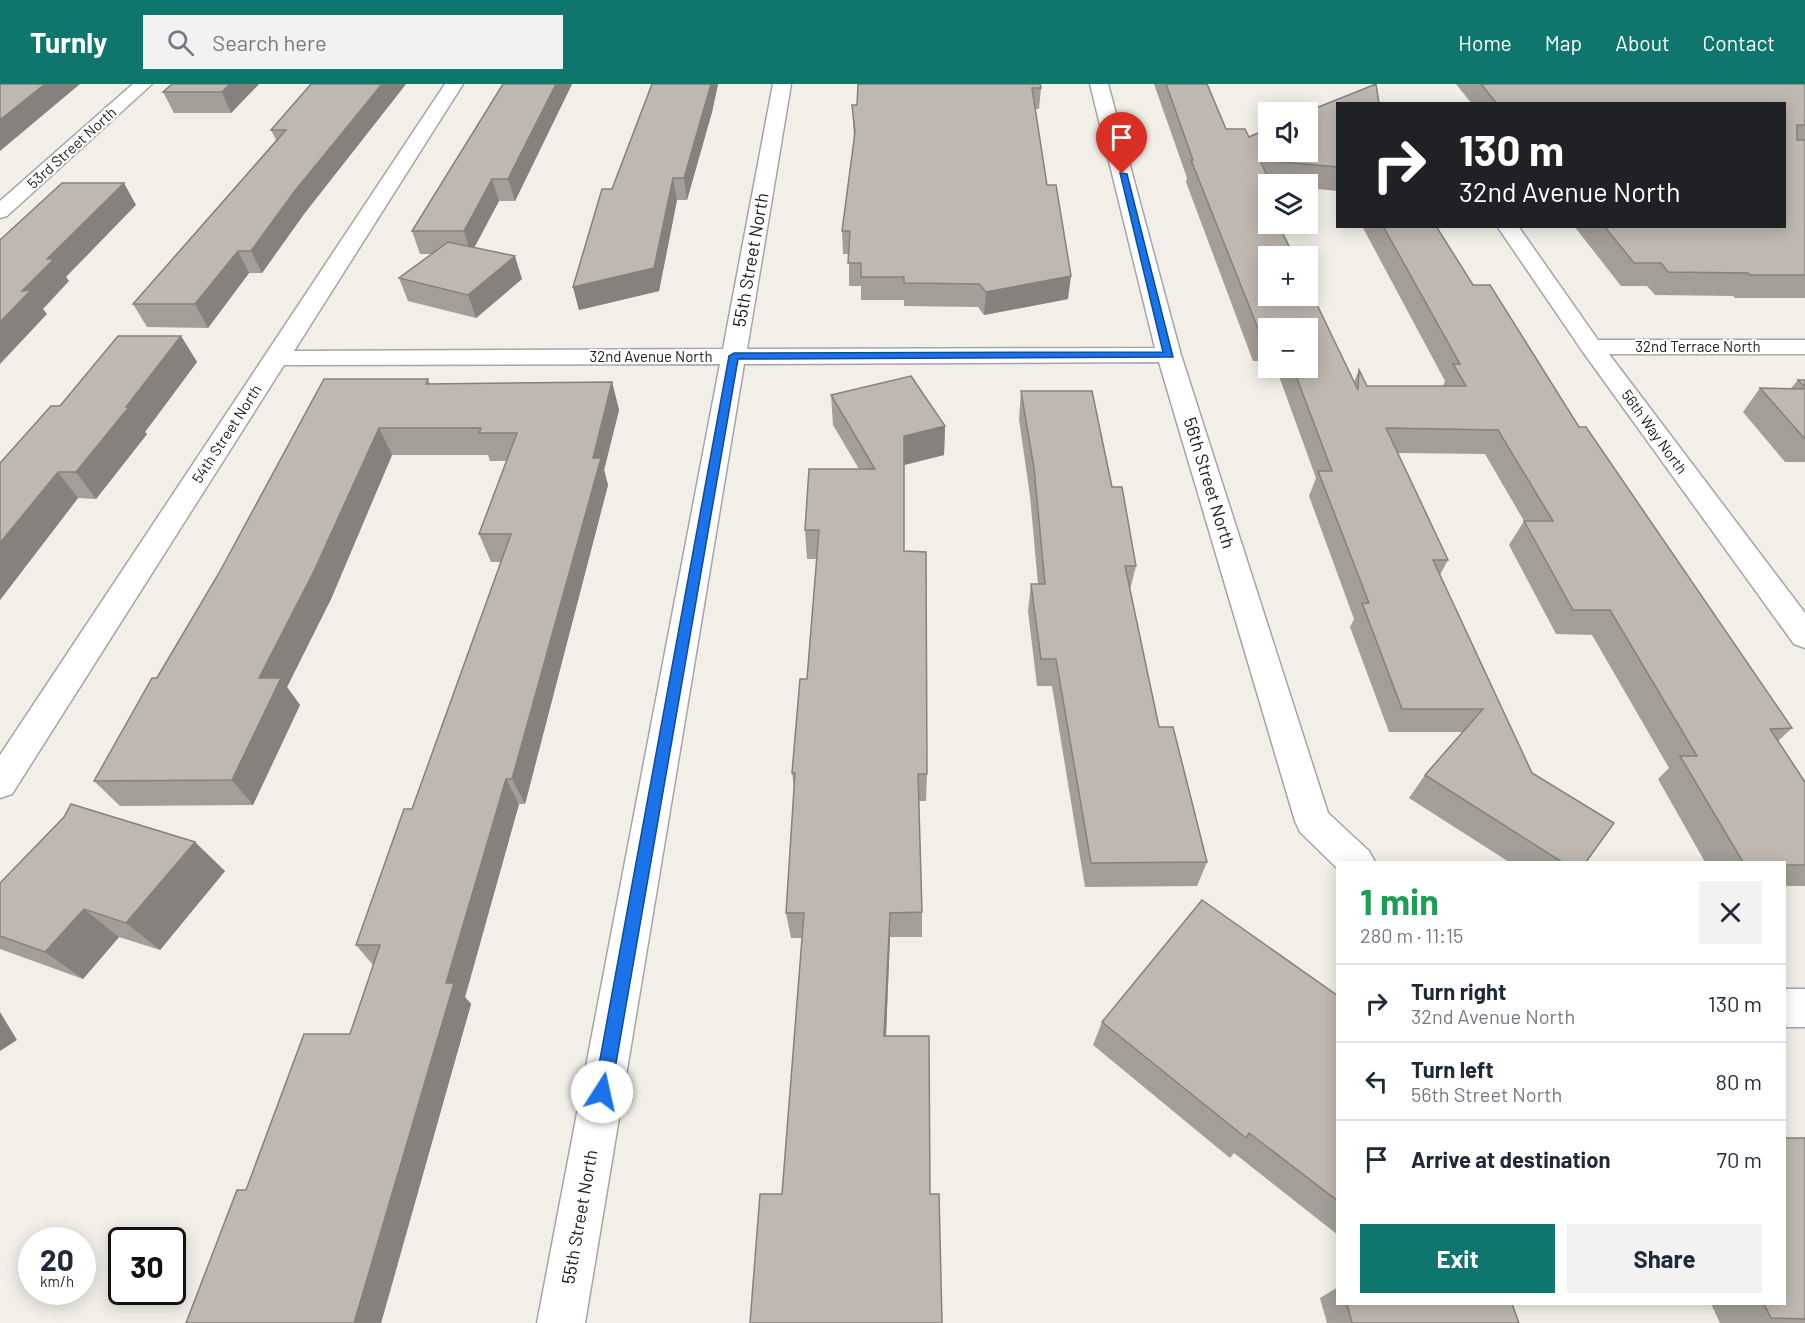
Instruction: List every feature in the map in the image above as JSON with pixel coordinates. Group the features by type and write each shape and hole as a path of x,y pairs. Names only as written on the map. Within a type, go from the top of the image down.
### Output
{"street":[{"name":"53rd Street North","path":"0,212 143,84"},
{"name":"54th Street North","path":"0,784 454,84"},
{"name":"55th Street North","path":"561,1323 782,84"},
{"name":"56th Street North","path":"1099,84 1169,355 1313,821 1355,861"},
{"name":"56th Way North","path":"1508,228 1591,347 1805,636"},
{"name":"32nd Terrace North","path":"1591,347 1805,347"},
{"name":"32nd Avenue North","path":"276,358 1169,355"},
{"path":"1786,1008 1805,1008"}],"building":[{"path":"0,84 45,84 0,120"},
{"path":"172,84 230,84 222,92 163,92"},
{"path":"311,84 382,84 294,192 251,251 238,251 195,304 133,304 286,130 271,130"},
{"path":"503,84 556,84 508,179 492,179 464,231 412,231"},
{"path":"652,84 711,84 684,178 673,178 654,268 573,287 602,189 612,189"},
{"path":"858,84 1040,84 1041,88 1032,88 1047,185 1056,185 1071,276 986,292 979,284 904,283 904,277 861,277 861,263 848,263 850,231 842,231 855,132 852,105 857,105"},
{"path":"1166,84 1207,84 1226,129 1245,129 1249,137 1258,133 1258,162 1261,162 1266,174 1258,174 1258,234 1283,234 1289,246 1258,246 1258,306 1318,306 1358,390 1359,370 1367,386 1466,386 1453,364 1460,364 1384,228 1437,228 1473,285 1490,285 1579,427 1586,427 1792,728 1770,729 1805,782 1805,865 1786,865 1786,861 1742,861 1680,756 1697,756 1610,610 1573,610 1524,521 1553,521 1498,430 1386,428 1448,560 1433,560 1532,773 1614,823 1587,861 1560,861 1425,775 1483,709 1402,709 1362,603 1369,603 1318,471 1332,471 1297,378 1318,378 1318,318 1258,318 1258,328 1191,160 1193,160"},
{"path":"1376,84 1379,102 1336,102 1336,167 1282,162 1318,162 1318,107"},
{"path":"1481,84 1805,84 1805,125 1797,125 1797,140 1805,140 1805,275 1668,272 1661,263 1634,263 1606,228 1786,228 1786,102 1495,102"},
{"path":"62,183 124,183 47,259 54,259 22,291 31,290 0,322 0,240"},
{"path":"448,242 515,256 468,295 399,278"},
{"path":"118,336 181,336 126,407 129,407 76,472 58,472 0,543 0,463 51,406 60,406"},
{"path":"911,376 945,426 904,436 904,551 926,552 927,774 918,774 922,912 890,913 884,1036 929,1036 930,1194 939,1194 942,1323 750,1323 760,1194 782,1194 804,913 786,913 795,773 792,773 800,679 807,679 819,530 805,530 809,469 875,469 831,395"},
{"path":"324,379 428,379 426,384 612,382 593,458 601,458 512,779 506,779 446,983 454,983 354,1323 186,1323 237,1190 246,1190 304,1034 350,1034 380,945 356,945 404,809 412,809 511,534 479,534 517,433 479,433 481,428 379,428 314,571 259,678 281,678 232,780 94,781 152,678 157,678 219,573"},
{"path":"1798,380 1805,380 1805,387"},
{"path":"1760,388 1805,389 1805,438 1804,438"},
{"path":"1021,391 1092,391 1112,487 1122,487 1136,566 1125,566 1159,727 1173,727 1207,862 1091,863 1056,659 1041,659 1031,584 1045,584 1034,468"},
{"path":"71,804 195,842 126,923 84,909 45,952 0,936 0,883 64,817"},
{"path":"1202,900 1336,995 1336,1199 1249,1133 1246,1138 1102,1022"},
{"path":"1786,1138 1805,1138 1805,1319 1771,1318 1764,1305 1786,1305"},
{"path":"1347,1305 1512,1305 1519,1323 1352,1323"}],"route":[{"path":"602,1092 734,356 1169,355 1122,174"}]}
